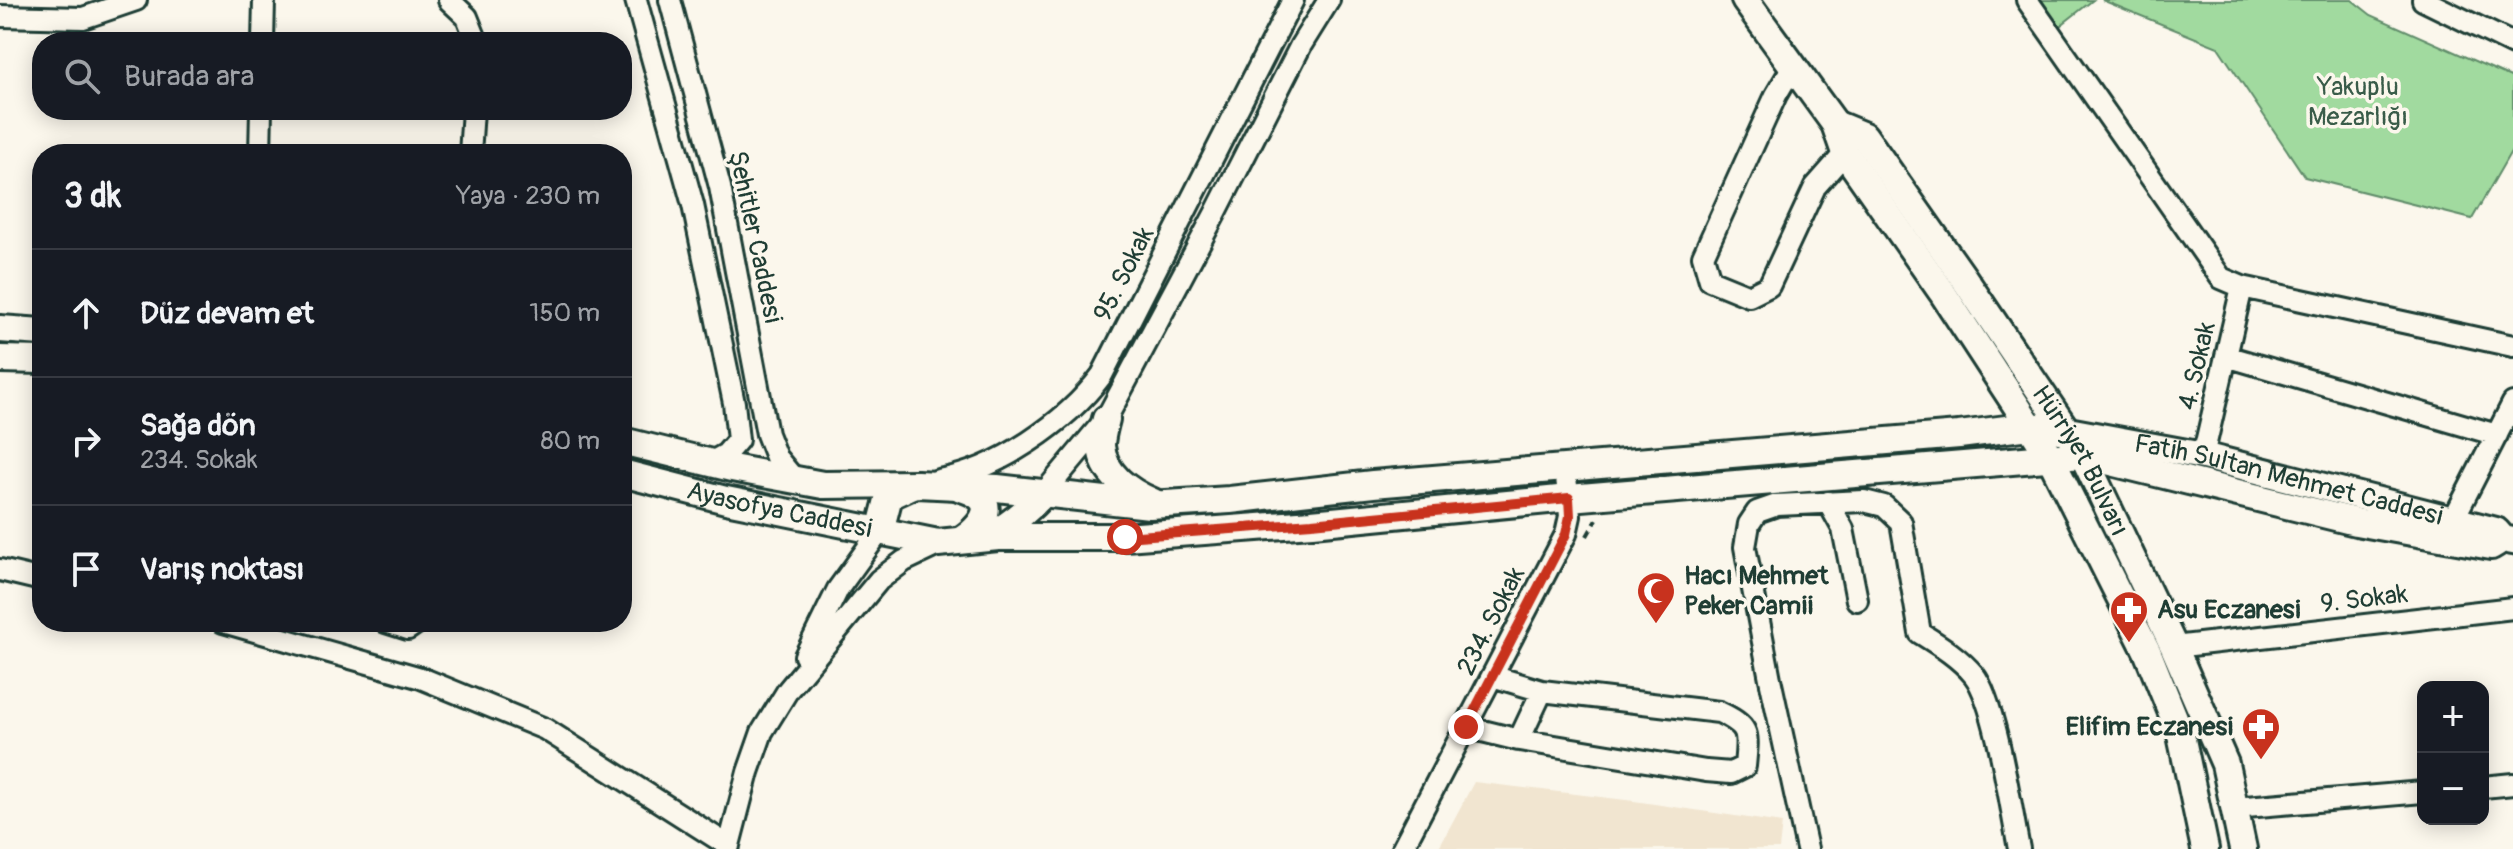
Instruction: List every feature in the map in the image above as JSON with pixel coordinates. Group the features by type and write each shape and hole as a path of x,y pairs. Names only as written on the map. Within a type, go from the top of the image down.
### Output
{"main road":[{"name":"Hürriyet Bulvarı","path":"1745,0 1835,124 1845,153 1942,292 2050,457 2147,651 2181,735 2205,849"},
{"name":"Hürriyet Bulvarı","path":"1835,124 1864,136 2083,455 2174,647 2225,764 2243,849"},
{"path":"0,329 32,331"},
{"path":"0,359 32,360"},
{"path":"1106,419 1101,446 1115,477 1135,494 1160,504"},
{"name":"Fatih Sultan Mehmet Caddesi","path":"632,444 710,463 823,485 949,485 1109,502 1160,504 1959,435 2030,426 2203,456 2496,531 2508,540"},
{"name":"Fatih Sultan Mehmet Caddesi","path":"1569,498 2083,455 2356,522 2491,546 2508,540"},
{"name":"Ayasofya Caddesi","path":"632,476 726,500 880,531 958,540 1125,537 1312,523 1569,498"},
{"path":"880,531 889,496 917,484"},
{"path":"949,485 981,496 985,504 985,518 977,530 958,540"},
{"path":"958,540 1004,529 1044,493"}],"street":[{"path":"0,16 83,9 136,0"},
{"path":"263,32 264,0"},
{"path":"449,0 467,17 473,32"},
{"name":"Şehitler Caddesi","path":"636,0 693,205 734,403 738,440 726,454 710,463"},
{"name":"95. Sokak","path":"917,484 947,479 1008,456 1068,413 1089,393 1102,375 1293,0"},
{"name":"95. Sokak","path":"1044,493 1106,419 1301,45 1329,0"},
{"path":"2027,0 2221,278 2242,287 2513,346"},
{"path":"2423,0 2513,44"},
{"path":"2452,0 2513,29"},
{"name":"Şehitler Caddesi","path":"678,2 720,187 767,434 776,457 795,480"},
{"path":"1262,58 1287,72"},
{"path":"1793,66 1776,95 1703,256 1710,280 1749,296 1769,286 1815,187 1845,153"},
{"path":"260,144 261,120"},
{"path":"471,144 472,120"},
{"name":"4. Sokak","path":"2203,456 2242,287"},
{"path":"716,312 742,302"},
{"path":"2226,356 2497,435"},
{"path":"2453,520 2513,403"},
{"name":"234. Sokak","path":"1402,849 1566,534 1570,516 1565,467"},
{"path":"1807,849 1745,547 1749,524 1757,512 1777,505 1864,501 1884,506 1901,522 1920,633 1951,653 1975,676 1988,705 2019,849"},
{"path":"1828,502 1843,529 1857,600"},
{"path":"292,632 421,678 545,729 729,848 748,772 762,732 796,678 838,589 880,531"},
{"path":"796,678 879,580 904,561 958,540"},
{"path":"0,570 32,578"},
{"name":"9. Sokak","path":"2174,647 2513,608"},
{"path":"1466,727 1519,740 1706,771 1731,773 1745,766 1748,736 1738,721 1719,712 1542,691 1492,676"},
{"path":"1519,740 1542,691"},
{"path":"2489,786 2513,784"},
{"path":"2234,808 2417,793"}],"path":[{"path":"1582,547 1602,512"}],"shaded area":[{"path":"1474,782 1782,823 1779,849 1438,849"}],"green space":[{"path":"2033,0 2093,0 2056,29"},
{"name":"Yakuplu Mezarlığı","path":"2102,0 2352,0 2371,15 2513,78 2513,148 2472,219 2305,177 2218,47"}],"place":[{"name":"Hacı Mehmet Peker Camii","path":"1656,625"},
{"name":"Asu Eczanesi","path":"2129,644"},
{"name":"Elifim Eczanesi","path":"2261,761"}],"route":[{"path":"1125,537 1312,523 1569,498 1570,516 1566,534 1466,727"}]}
